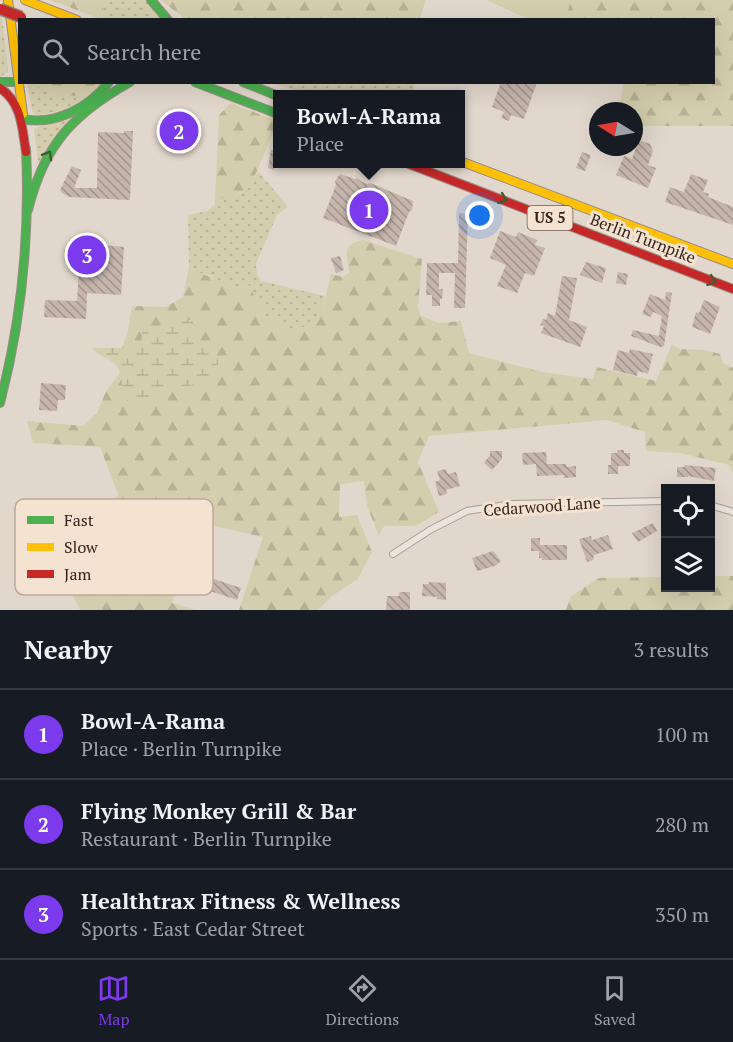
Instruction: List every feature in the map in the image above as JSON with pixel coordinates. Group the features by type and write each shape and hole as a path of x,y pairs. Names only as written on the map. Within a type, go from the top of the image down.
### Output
{"main road":[{"path":"8,0 18,75"},
{"path":"25,0 72,18"},
{"path":"151,0 166,18"},
{"path":"0,9 25,18"},
{"path":"0,82 18,82"},
{"path":"0,403 21,312 27,261 26,152 19,84"},
{"path":"28,210 38,175 54,145 98,98 108,84"},
{"path":"23,119 38,123 53,119 125,84"},
{"path":"200,84 273,112"},
{"path":"248,84 273,93"},
{"path":"259,84 273,92"},
{"path":"0,88 14,101 26,152"},
{"name":"Berlin Turnpike","path":"465,163 733,264"},
{"name":"Berlin Turnpike","path":"418,168 733,289"}],"street":[{"name":"Cedarwood Lane","path":"393,554 430,530 467,511 512,504 661,501"},
{"path":"715,506 733,512"}],"green space":[{"path":"50,0 104,0 102,17 98,18"},
{"path":"104,0 146,0 162,18 98,18 102,17"},
{"path":"161,0 426,0 420,18 184,18"},
{"path":"486,0 570,0 566,18 526,18"},
{"path":"570,0 733,0 733,126 643,126 643,102 620,102 624,84 715,84 715,18 566,18"},
{"path":"0,16 2,17 8,72 0,77"},
{"path":"27,84 102,84 89,95 56,113 38,118 32,111"},
{"path":"35,84 102,84 90,93 74,96 51,93"},
{"path":"274,84 416,84 413,90 294,90"},
{"path":"231,103 273,119 273,133 250,187 229,198 215,198 219,115"},
{"path":"84,106 40,162 38,162 34,129"},
{"path":"258,171 288,207 277,215 256,264 257,274 261,281 325,296 316,325 288,330 266,316 248,284 231,289 210,275 195,272 189,266 188,215 208,211 215,204 215,198 237,195 242,192"},
{"path":"363,240 422,259 418,307 420,315 439,323 461,321 469,353 542,372 593,379 596,367 656,381 672,344 679,349 705,350 720,354 723,363 733,368 733,473 729,465 680,453 646,451 645,432 607,420 429,436 418,462 439,512 416,526 384,526 379,536 367,506 364,481 340,484 339,517 357,515 372,552 358,579 332,596 318,610 239,610 263,537 213,525 213,499 115,499 118,494 100,447 33,443 27,421 83,426 97,413 106,391 120,373 122,348 128,331 132,306 166,307 183,297 189,266 193,270 220,280 231,289 248,284 266,316 288,329 316,325 320,308 323,308 331,274 343,277 350,272 347,251 351,244"},
{"path":"193,319 194,332 199,343 218,358 218,366 227,367 226,372 214,373 207,383 162,393 142,406 129,403 124,394 116,365 92,348 140,348 143,329"},
{"path":"715,576 733,576 733,610 566,610 571,596 599,578 661,577 661,592 715,592"},
{"path":"72,595 175,595 172,603 196,610 80,610"}],"building":[{"path":"500,84 536,85 524,119 511,115 509,121 501,118 504,112 492,107"},
{"path":"176,117 195,120 194,144 190,144 190,149 180,149 181,143 164,143 165,119 176,120"},
{"path":"124,131 133,131 130,200 69,197 62,193 60,190 72,166 81,170 74,188 97,188 98,132 124,133"},
{"path":"643,141 650,144 653,151 648,165 656,168 648,188 616,175 624,156 632,159 633,156 643,156"},
{"path":"271,150 273,151 274,168 274,170 268,168"},
{"path":"582,152 591,156 585,171 576,168"},
{"path":"340,174 357,178 362,182 370,183 413,201 412,210 409,212 396,246 323,218 336,185 335,181"},
{"path":"691,174 708,180 703,192 709,194 708,197 733,207 733,225 665,202 670,187 684,192"},
{"path":"459,213 468,214 465,308 454,308 455,273 439,273 439,289 443,289 442,299 440,299 440,306 432,306 432,295 426,295 427,263 458,263"},
{"path":"500,231 516,237 518,232 537,240 535,245 545,248 534,276 525,273 517,293 497,286 506,265 490,258"},
{"path":"102,245 124,247 121,295 87,293 86,319 44,317 45,300 77,301 79,268 75,268 76,259 80,257 80,246 102,247"},
{"path":"340,256 344,270 336,273 331,258"},
{"path":"586,262 606,268 602,283 580,275"},
{"path":"618,272 628,274 626,285 616,283"},
{"path":"562,276 577,278 569,320 587,327 580,347 541,333 544,326 540,325 543,319 546,320 548,313 555,316"},
{"path":"666,292 672,293 664,346 660,347 631,336 633,330 659,336 662,316 653,312 651,317 642,314 650,294 665,300"},
{"path":"704,300 720,307 710,334 692,327 696,312 699,313"},
{"path":"630,349 653,354 648,374 638,371 637,376 613,370 618,350 629,353"},
{"path":"41,383 66,385 65,400 58,400 57,411 39,410"},
{"path":"617,450 630,453 630,466 618,466 618,474 608,474 611,453 617,453"},
{"path":"490,451 502,451 502,459 492,470 484,463"},
{"path":"546,452 547,464 576,466 576,477 537,476 536,464 523,465 522,453"},
{"path":"684,465 716,468 714,481 688,476 677,477 677,467 684,467"},
{"path":"446,469 448,474 456,472 460,486 446,490 447,494 439,496 435,482 440,480 437,471"},
{"path":"653,523 657,531 638,542 632,533"},
{"path":"608,535 613,549 594,555 593,560 587,562 579,539 591,536 592,540"},
{"path":"531,538 540,538 540,545 567,545 567,560 542,560 539,558 539,551 531,551"},
{"path":"493,551 501,561 495,566 477,571 472,558"},
{"path":"213,579 241,588 237,600 213,592"},
{"path":"429,582 446,583 446,600 422,596 423,584 429,584"},
{"path":"399,592 410,592 410,610 386,610 387,596 399,596"}],"traffic: fast":[{"path":"151,0 166,18"},
{"path":"0,82 18,82"},
{"path":"23,119 47,120 59,117 81,107 107,84"},
{"path":"28,210 43,167 63,134 92,107 127,84"},
{"path":"200,84 273,112"},
{"path":"248,84 273,94"},
{"path":"0,403 14,340 23,277 27,213 26,148"}],"traffic: slow":[{"path":"8,0 18,76"},
{"path":"25,0 72,18"},
{"path":"19,84 23,114"},
{"path":"465,163 733,264"}],"traffic: jam":[{"path":"0,9 21,17"},
{"path":"0,88 13,101 17,109 26,152"},
{"path":"419,168 733,289"}],"place":[{"name":"Flying Monkey Grill & Bar","path":"179,131"},
{"name":"Bowl-A-Rama","path":"369,210"},
{"name":"Healthtrax Fitness & Wellness","path":"87,255"}]}
